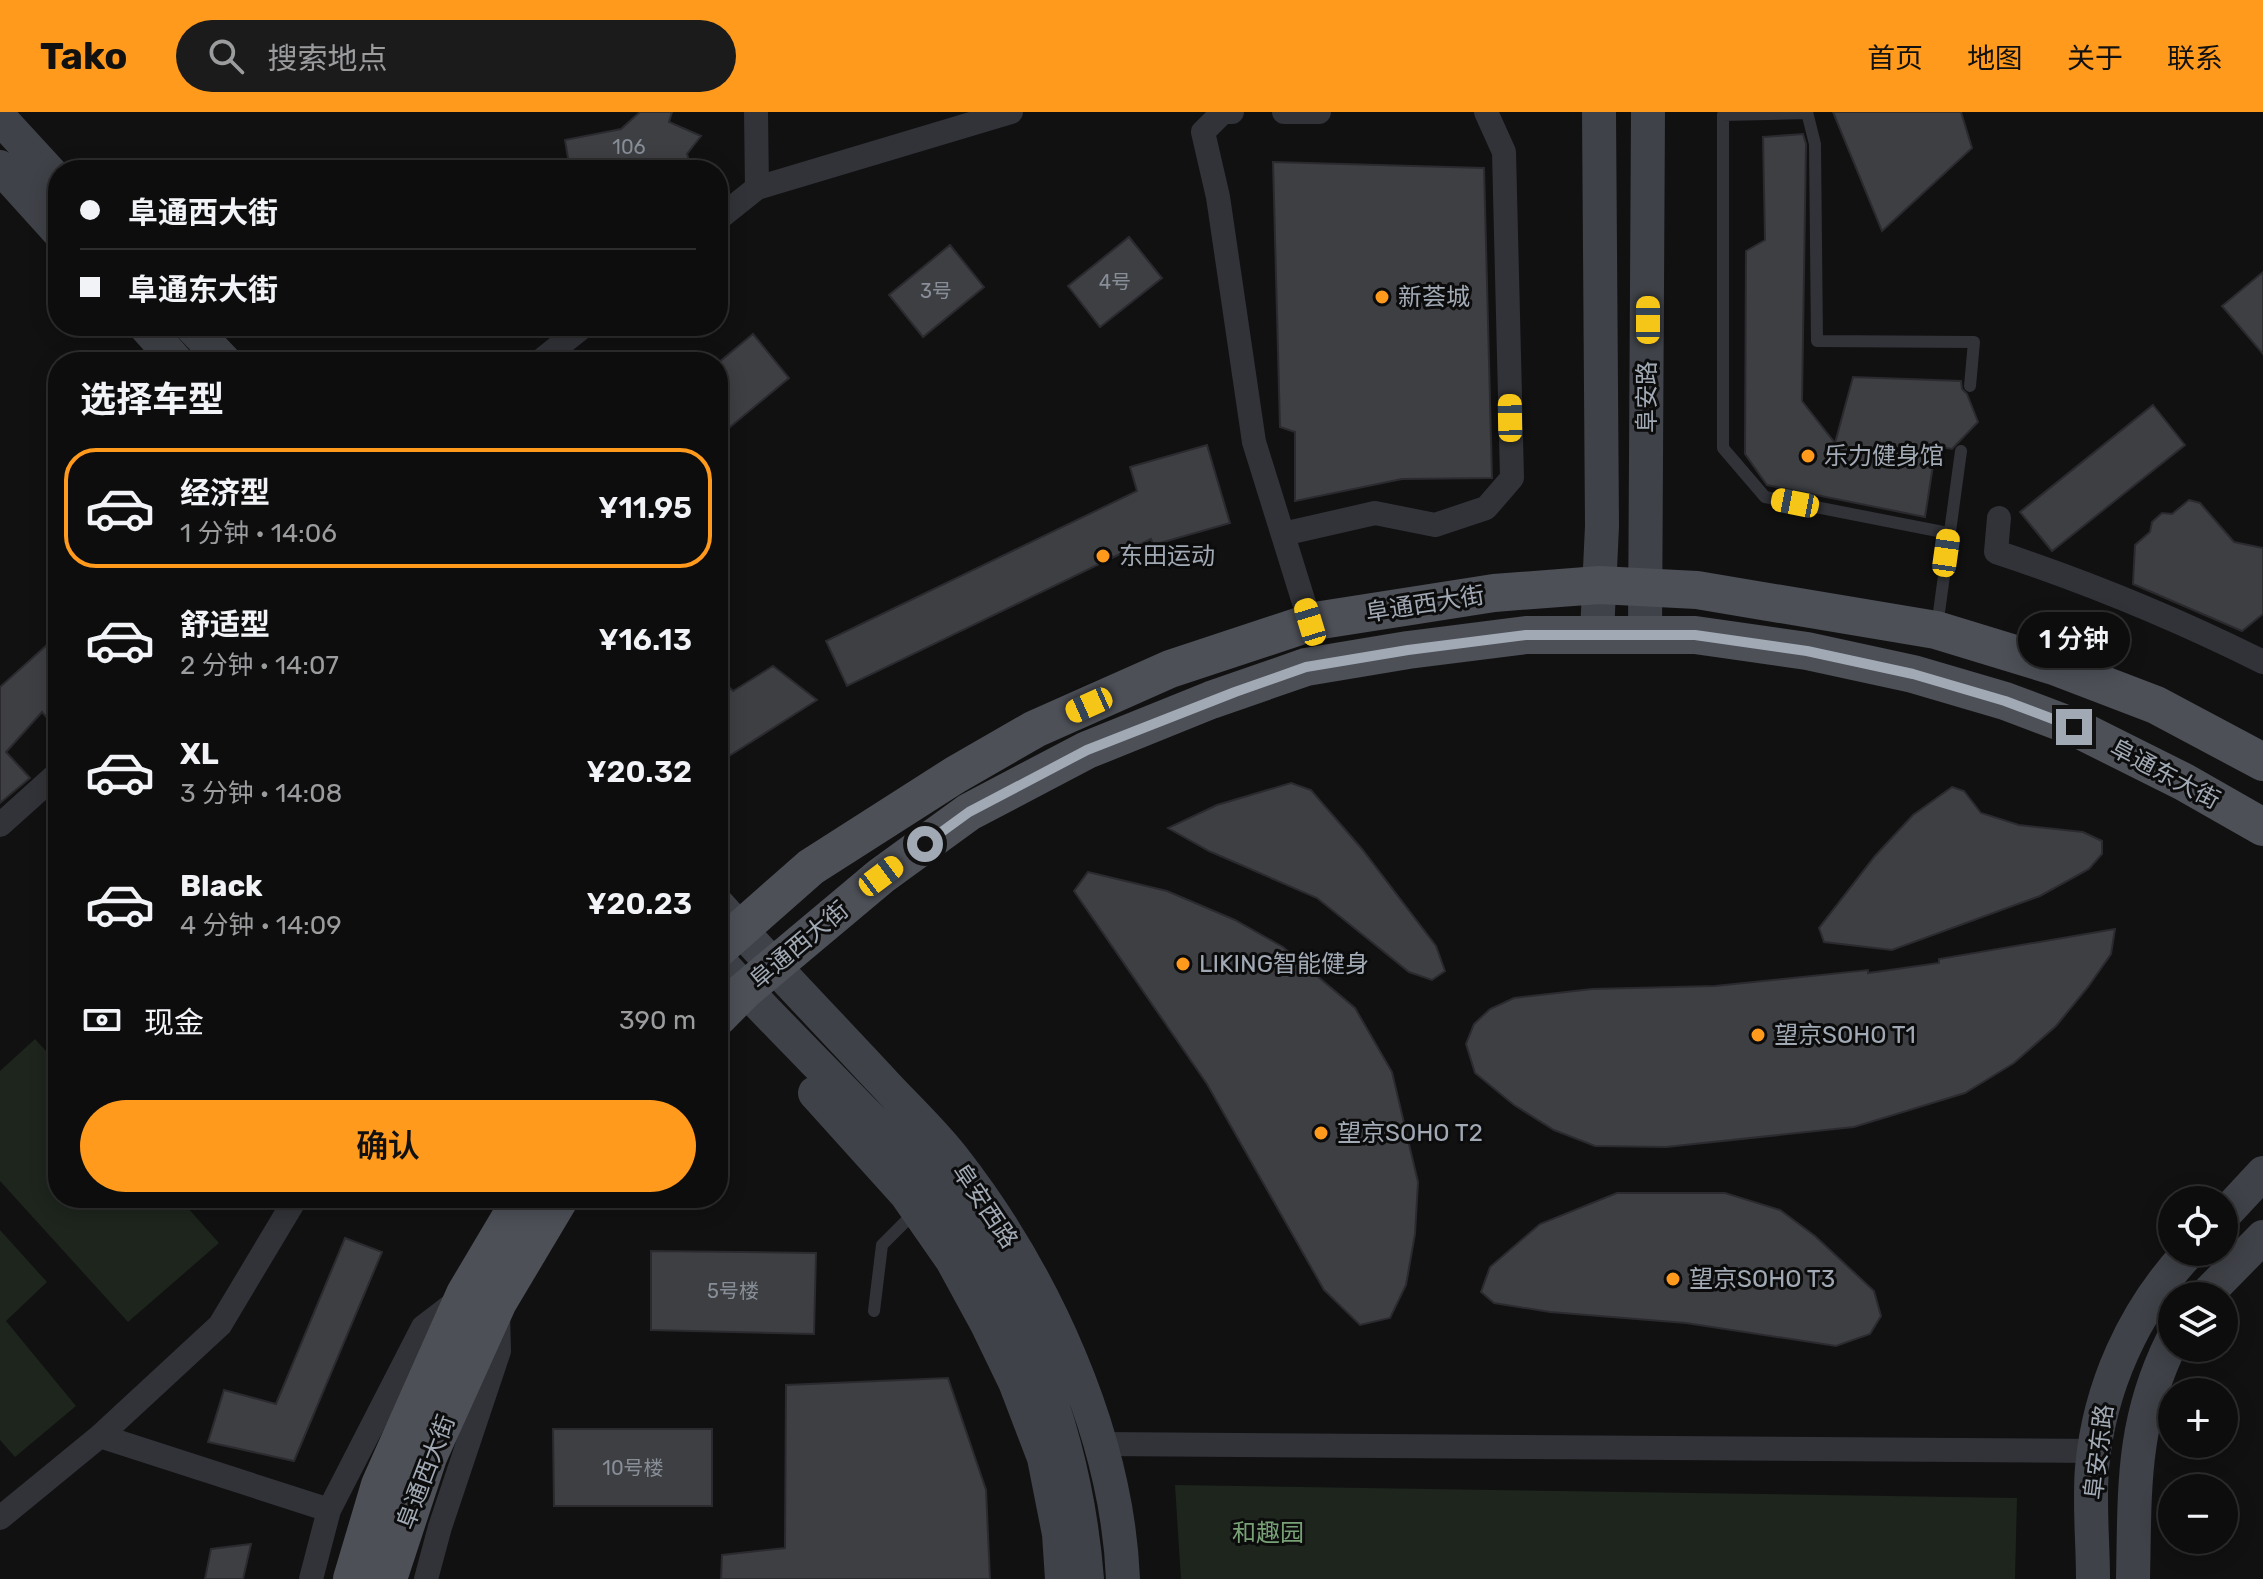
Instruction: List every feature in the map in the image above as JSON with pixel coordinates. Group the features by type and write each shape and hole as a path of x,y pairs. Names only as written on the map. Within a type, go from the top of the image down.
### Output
{"main road":[{"name":"阜安路","path":"1597,633 1601,484 1599,112"},
{"name":"阜安路","path":"1645,634 1648,112"},
{"path":"0,118 48,170"},
{"path":"0,167 48,220"},
{"path":"154,336 168,352"},
{"path":"200,336 216,352"},
{"path":"1601,484 1620,501 1632,500 1647,491"},
{"path":"1599,585 1711,592 1936,630 2054,666 2156,705 2263,762"},
{"name":"阜通西大街","path":"728,925 811,867 955,775 1035,729 1170,669 1310,622 1494,593 1599,585"},
{"name":"阜通西大街","path":"728,1000 774,966 881,876 969,812 1087,750 1211,700 1306,667 1526,635 1597,633"},
{"name":"阜通东大街","path":"1597,633 1695,635 1807,651 1913,674 2005,701 2074,727 2184,782 2263,827"},
{"name":"阜安西路","path":"728,929 774,966 953,1157 1009,1240 1052,1317 1100,1444 1112,1497 1123,1579"},
{"path":"728,1000 906,1194 952,1260 1015,1382 1044,1458 1059,1534 1062,1579"},
{"name":"阜安西路","path":"728,1000 925,1175 982,1252 1024,1328 1051,1400 1080,1509 1087,1579"},
{"path":"2238,1200 2263,1173"},
{"name":"阜通西大街","path":"388,1579 482,1298 518,1208"},
{"name":"阜通西大街","path":"352,1579 380,1485 482,1298 552,1208"},
{"path":"2219,1282 2263,1237"},
{"name":"阜安东路","path":"2093,1579 2092,1469 2102,1404 2120,1357 2142,1315 2175,1266"},
{"name":"阜安东路","path":"2133,1579 2136,1468 2144,1413 2162,1362"}],"street":[{"path":"756,112 757,188"},
{"path":"728,211 757,188 1011,112"},
{"path":"1232,112 1223,112 1203,132 1218,197 1254,442 1310,622"},
{"path":"1284,112 1319,112"},
{"path":"1283,534 1375,513 1435,525 1486,508 1512,478 1504,152 1486,112"},
{"path":"552,352 572,336"},
{"path":"1999,518 1996,552 2053,570 2175,619 2263,662"},
{"path":"0,825 48,782"},
{"path":"0,1518 100,1436 220,1325 290,1208"},
{"path":"311,1579 329,1510 423,1327 482,1298 499,1351 440,1527 426,1579"},
{"path":"100,1436 329,1510"},
{"path":"1100,1444 2095,1451"}],"lane":[{"path":"1948,533 1765,497 1723,448 1723,115 1807,113 1815,144 1817,341 1974,342 1970,386"},
{"path":"1936,630 1961,451"},
{"path":"874,1311 882,1245 918,1210"}],"green space":[{"path":"35,1039 48,1053 48,1208 188,1208 219,1243 128,1322 0,1181 0,1071"},
{"path":"0,1230 47,1282 6,1321 76,1406 15,1457 0,1440"},
{"name":"和趣园","path":"1175,1485 2017,1498 2015,1579 1181,1579"}],"building":[{"path":"640,112 672,112 669,122 701,136 687,154 689,160 568,160 565,140 621,129"},
{"path":"1833,112 1961,112 1972,148 1882,231"},
{"path":"1803,134 1806,144 1802,401 1835,443 1853,377 1961,381 1978,422 1952,449 1936,446 1925,517 1767,485 1745,454 1746,251 1765,240 1763,137"},
{"name":"新荟城","path":"1273,162 1484,168 1492,478 1402,479 1295,501 1295,432 1280,427"},
{"path":"1129,237 1162,278 1100,327 1068,286"},
{"path":"950,245 984,287 923,337 889,295"},
{"path":"2263,272 2263,354 2222,306"},
{"path":"753,334 789,378 728,429 728,355"},
{"path":"2153,405 2185,445 2052,551 2020,512"},
{"path":"1207,445 1230,523 1153,545 1151,539 847,686 826,641 1137,491 1130,467"},
{"path":"2189,500 2200,503 2234,542 2263,548 2263,614 2242,631 2133,584 2135,545 2150,532 2152,522 2162,513 2172,514"},
{"path":"48,644 48,719 42,712 6,752 30,778 0,803 0,687"},
{"path":"773,666 817,700 728,757 728,686 733,691"},
{"path":"1291,783 1311,790 1362,849 1436,946 1445,971 1432,980 1409,972 1317,898 1209,851 1168,828 1217,805"},
{"path":"1952,787 1964,791 1981,813 2019,825 2083,832 2102,841 2102,854 2089,869 2040,896 1892,950 1824,942 1819,928 1875,856 1913,815"},
{"name":"望京SOHO T2","path":"1088,872 1167,891 1235,920 1283,947 1355,1008 1392,1072 1418,1182 1415,1234 1406,1285 1390,1318 1360,1325 1324,1290 1207,1084 1074,891"},
{"name":"望京SOHO T1","path":"2115,929 2111,954 2088,987 2056,1026 2014,1063 1965,1093 1854,1127 1666,1147 1595,1146 1554,1130 1514,1105 1475,1073 1466,1044 1474,1024 1490,1009 1514,998 1592,989 1715,986 1868,970 1868,973 1939,963 1939,959"},
{"name":"望京SOHO T3","path":"1617,1193 1725,1193 1780,1210 1815,1236 1874,1291 1881,1316 1870,1334 1836,1346 1686,1323 1550,1312 1494,1303 1481,1292 1490,1267 1540,1224"},
{"path":"345,1238 382,1252 294,1461 208,1442 224,1390 276,1404"},
{"path":"651,1251 816,1253 814,1334 651,1330"},
{"path":"948,1378 986,1490 990,1579 721,1579 722,1555 785,1548 786,1385"},
{"path":"553,1429 712,1429 712,1506 554,1506"},
{"path":"251,1544 243,1579 205,1579 211,1549"}],"place":[{"name":"新荟城","path":"1382,297"},
{"name":"乐力健身馆","path":"1808,456"},
{"name":"东田运动","path":"1103,556"},
{"name":"LIKING智能健身","path":"1183,964"},
{"name":"望京SOHO T1","path":"1758,1035"},
{"name":"望京SOHO T2","path":"1321,1133"},
{"name":"望京SOHO T3","path":"1673,1279"}],"route":[{"path":"925,844 969,812 1087,750 1211,700 1306,667 1526,635 1695,635 1807,651 1913,674 2005,701 2074,727"}]}
